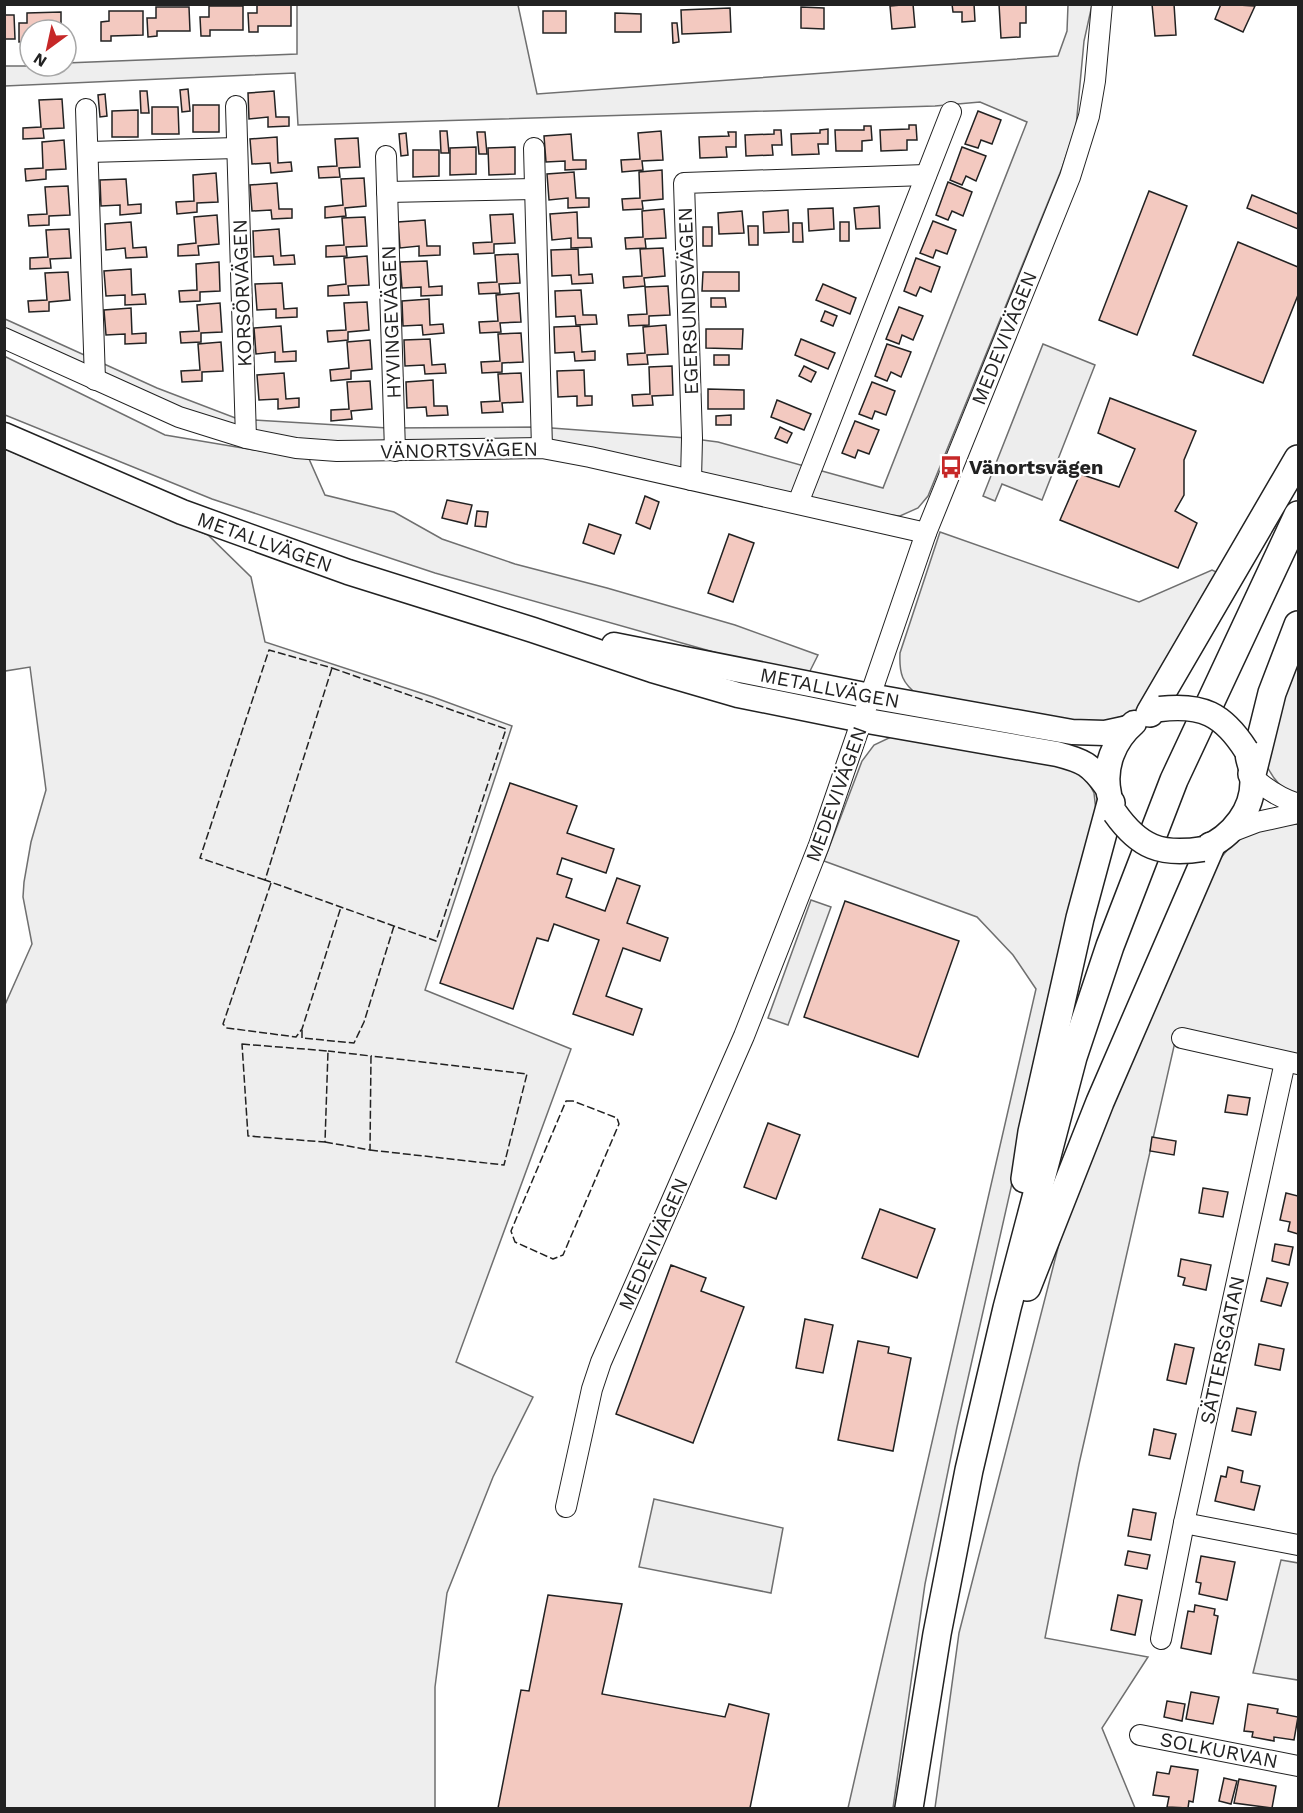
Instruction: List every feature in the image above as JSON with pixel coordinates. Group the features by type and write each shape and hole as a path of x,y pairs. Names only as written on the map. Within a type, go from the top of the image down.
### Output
{"highway":[{"path":"1146,717 1299,459"},
{"path":"921,1809 948,1636 1012,1311 1073,1057 1110,946 1174,780 1299,515"},
{"path":"909,1809 941,1611 969,1470 1083,1061 1185,785 1268,604 1299,544"},
{"path":"1250,767 1272,693 1299,625"},
{"path":"1012,1311 1032,1132 1080,918 1111,801"},
{"path":"1012,1311 1100,1102 1215,842"}],"main road":[{"name":"METALLVÄGEN","path":"4,435 182,512 348,572 652,670 738,695 862,720 1057,753 1077,759 1093,768 1111,801"},
{"name":"METALLVÄGEN","path":"533,630 660,653 870,696 1072,732 1105,733 1146,717"},
{"path":"1181,707 1201,710 1220,719 1235,732 1250,767 1251,793 1240,820 1215,842 1183,852 1162,850 1143,843 1127,830 1111,801 1107,771 1118,741 1146,717 1181,707"}],"street":[{"name":"MEDEVIVÄGEN","path":"566,1507 592,1389 602,1362 738,1052 819,845 926,533 1070,177 1082,142 1095,81 1102,4"},
{"name":"KORSÖRVÄGEN","path":"236,106 246,438"},
{"path":"86,109 96,380"},
{"path":"798,503 951,112"},
{"path":"88,152 237,148"},
{"path":"534,148 542,448"},
{"name":"HYVINGEVÄGEN","path":"386,156 395,451"},
{"name":"EGERSUNDSVÄGEN","path":"691,480 692,438 684,183 926,175"},
{"path":"387,192 535,189"},
{"name":"VÄNORTSVÄGEN","path":"4,338 179,417 246,438 296,448 337,451 542,448 926,533"},
{"path":"1250,767 1280,797 1299,804"},
{"path":"1215,842 1257,822 1299,813"},
{"path":"1182,1038 1292,1063"},
{"name":"SÄTTERSGATAN","path":"1161,1639 1184,1522 1292,1063"},
{"path":"1184,1522 1299,1545"},
{"name":"SOLKURVAN","path":"1140,1735 1299,1766"}],"shaded area":[{"path":"297,5 518,5 537,94 1058,56 1067,31 1068,5 1092,5 1084,41 1076,127 1062,168 928,496 918,508 900,516 793,505 539,455 385,457 175,424 91,388 5,346 5,319 157,388 238,419 388,428 538,427 687,438 718,442 883,488 1027,122 980,102 935,106 298,125 295,73 5,86 4,66 18,66 18,78 78,78 78,63 297,54"},
{"path":"1043,344 1095,365 1042,500 1002,484 995,501 983,496"},
{"path":"4,356 165,435 309,459 325,495 394,512 442,539 515,564 735,625 818,655 808,675 756,664 435,573 212,499 5,415"},
{"path":"5,449 208,535 251,577 265,642 433,697 512,726 425,990 571,1049 456,1362 533,1397 493,1477 447,1593 435,1687 435,1808 5,1808 4,1007 32,944 23,897 24,882 31,842 46,790 30,667 5,671"},
{"path":"940,532 1139,602 1212,570 1221,574 1137,710 1108,720 1077,724 919,696 905,682 900,667 900,653"},
{"path":"1298,649 1298,794 1278,783 1266,764"},
{"path":"893,736 1060,761 1086,778 1094,793 1096,811 957,1427 925,1584 893,1808 848,1808 1036,989 1013,955 977,917 824,861 862,761 874,745"},
{"path":"1298,824 1298,1056 1177,1033 1079,1464 1045,1638 1148,1657 1102,1728 1135,1808 935,1808 959,1633 1068,1209 1210,872 1228,849 1245,834 1262,828"},
{"path":"811,900 831,907 788,1025 768,1018"},
{"path":"654,1499 783,1528 771,1593 639,1567"},
{"path":"1281,1560 1298,1563 1298,1680 1253,1673"}],"building":[{"path":"257,4 291,4 291,26 258,26 258,32 249,32 248,13 257,13"},
{"path":"913,4 915,27 892,29 890,6"},
{"path":"952,4 974,4 975,21 962,22 962,12 953,12"},
{"path":"999,4 1026,4 1026,23 1020,23 1020,37 1001,38"},
{"path":"1152,4 1174,4 1176,35 1155,36"},
{"path":"1221,4 1255,6 1243,32 1215,19"},
{"path":"209,6 243,6 243,30 210,30 210,36 201,36 200,17 209,17"},
{"path":"156,7 189,7 190,31 157,31 157,36 148,37 147,18 156,18"},
{"path":"801,7 824,8 824,29 801,28"},
{"path":"730,8 731,32 682,34 681,10"},
{"path":"109,11 143,11 143,35 111,36 111,41 101,41 101,22 109,21"},
{"path":"543,11 566,11 566,33 543,33"},
{"path":"61,12 61,18 27,18 27,13"},
{"path":"615,13 641,14 641,32 615,32"},
{"path":"4,15 14,15 15,39 4,39"},
{"path":"672,23 677,23 679,42 673,43"},
{"path":"188,89 190,111 182,112 180,90"},
{"path":"140,91 147,91 149,113 141,113"},
{"path":"274,91 276,117 289,117 289,126 268,127 268,117 249,119 248,93"},
{"path":"105,94 107,116 100,117 98,95"},
{"path":"62,99 64,128 43,129 44,138 23,139 23,128 41,127 39,100"},
{"path":"193,105 219,105 219,132 193,132"},
{"path":"152,107 178,107 179,134 152,134"},
{"path":"138,110 138,137 112,137 112,111"},
{"path":"978,111 1001,120 992,144 981,140 978,148 965,144"},
{"path":"909,125 916,125 917,140 907,140 907,150 881,151 880,130 909,129"},
{"path":"864,126 871,126 872,140 862,141 862,151 836,151 835,130 864,130"},
{"path":"828,129 828,144 818,144 819,154 792,155 791,134 820,133 820,130"},
{"path":"774,130 781,130 782,145 772,145 773,155 746,156 745,135 774,134"},
{"path":"440,131 447,131 449,153 441,153"},
{"path":"661,131 663,160 642,161 643,170 622,172 621,160 640,159 638,133"},
{"path":"477,132 485,132 487,154 479,154"},
{"path":"728,132 736,132 736,147 726,147 727,157 700,158 699,137 729,136"},
{"path":"406,133 408,155 401,156 399,134"},
{"path":"571,134 573,160 586,160 586,169 565,170 565,161 546,162 544,136"},
{"path":"277,137 278,163 291,162 292,171 271,173 270,163 252,164 250,139"},
{"path":"358,138 360,167 339,168 340,177 319,178 318,167 337,166 335,139"},
{"path":"64,140 66,169 46,170 46,179 26,181 25,169 43,168 42,142"},
{"path":"476,147 476,174 450,175 450,148"},
{"path":"515,147 515,174 489,175 488,148"},
{"path":"962,147 986,156 976,181 966,176 962,185 950,180"},
{"path":"413,150 439,150 439,176 413,177"},
{"path":"662,170 663,199 642,201 643,209 623,210 622,199 640,198 639,172"},
{"path":"574,172 576,198 589,198 589,207 568,208 568,198 549,200 547,174"},
{"path":"216,173 218,202 197,203 197,212 177,214 176,202 194,201 193,175"},
{"path":"364,178 366,206 345,208 346,216 325,218 325,207 343,205 341,179"},
{"path":"126,179 128,205 141,204 141,213 120,215 120,205 101,206 100,180"},
{"path":"948,182 972,192 963,216 952,211 948,220 936,215"},
{"path":"277,183 279,209 292,209 292,218 272,219 271,210 252,211 250,185"},
{"path":"68,186 70,215 49,216 49,225 29,226 28,215 47,214 45,187"},
{"path":"1149,191 1187,206 1137,335 1099,320"},
{"path":"1252,195 1298,214 1298,229 1247,208"},
{"path":"879,206 880,228 856,229 854,208"},
{"path":"833,208 834,229 809,231 808,209"},
{"path":"664,209 666,238 645,239 646,248 626,249 625,238 643,237 642,211"},
{"path":"788,210 789,232 764,233 763,212"},
{"path":"742,211 744,233 719,234 718,213"},
{"path":"577,212 578,238 591,238 592,247 571,248 571,238 552,240 550,214"},
{"path":"513,214 515,243 494,244 494,253 474,254 473,243 492,242 490,215"},
{"path":"217,215 219,244 198,246 199,255 178,256 178,245 196,243 194,217"},
{"path":"365,217 367,246 346,247 347,256 326,257 326,246 344,245 342,218"},
{"path":"425,220 427,246 440,246 440,255 419,256 419,246 400,248 398,222"},
{"path":"933,221 956,230 947,254 936,250 933,258 920,253"},
{"path":"131,222 133,248 146,247 147,257 126,258 125,248 106,250 105,224"},
{"path":"840,222 849,222 849,241 840,241"},
{"path":"793,223 802,223 803,242 793,242"},
{"path":"748,226 758,226 758,245 749,245"},
{"path":"703,227 712,227 712,246 703,246"},
{"path":"69,229 71,258 50,259 51,268 30,269 30,258 48,257 46,230"},
{"path":"279,229 281,256 294,255 295,264 274,265 273,256 254,257 253,231"},
{"path":"1238,242 1298,267 1298,295 1263,383 1193,355"},
{"path":"663,248 665,276 644,278 645,286 624,288 623,277 642,276 640,249"},
{"path":"578,249 579,275 592,274 593,283 572,284 571,275 552,276 551,250"},
{"path":"518,254 520,283 499,284 500,293 479,294 478,283 497,282 495,255"},
{"path":"367,256 369,285 348,286 349,295 328,296 328,286 346,284 344,258"},
{"path":"916,258 940,267 931,292 920,287 916,296 904,291"},
{"path":"427,261 429,287 442,286 442,295 421,296 421,287 402,288 400,262"},
{"path":"219,262 220,291 200,292 200,301 180,302 179,291 197,290 196,264"},
{"path":"131,269 132,295 145,294 146,304 125,305 125,295 106,296 104,271"},
{"path":"68,272 70,300 49,302 49,311 29,312 28,301 47,300 45,273"},
{"path":"703,272 739,272 739,291 702,291"},
{"path":"282,283 284,309 297,308 297,317 276,318 276,309 257,310 255,284"},
{"path":"823,284 856,298 850,314 816,300"},
{"path":"668,286 670,315 649,316 649,325 629,326 628,315 647,314 645,287"},
{"path":"581,290 583,315 596,315 597,324 576,325 575,316 556,317 555,291"},
{"path":"519,293 521,322 500,323 501,332 480,333 479,322 498,321 496,295"},
{"path":"711,298 725,298 726,307 711,307"},
{"path":"429,299 430,325 443,324 444,333 423,335 422,325 403,326 402,301"},
{"path":"367,302 369,330 348,332 348,340 328,342 327,331 346,330 344,303"},
{"path":"220,303 222,332 201,333 201,342 181,343 180,332 199,331 197,305"},
{"path":"899,307 923,316 913,340 902,335 899,344 886,339"},
{"path":"131,308 132,334 146,333 146,343 125,344 125,334 106,335 104,310"},
{"path":"825,311 837,316 833,326 821,321"},
{"path":"666,325 668,354 647,355 648,364 628,365 627,354 645,353 643,327"},
{"path":"281,326 283,352 296,351 296,361 275,362 275,352 256,354 254,328"},
{"path":"580,326 582,352 595,351 595,360 575,361 574,352 555,353 554,327"},
{"path":"706,329 743,329 742,349 706,348"},
{"path":"521,333 523,362 502,363 502,372 482,373 481,362 500,361 498,334"},
{"path":"430,339 432,365 445,364 446,373 425,374 424,365 405,366 404,340"},
{"path":"801,339 835,353 828,369 795,355"},
{"path":"370,340 372,369 351,371 351,379 331,381 330,370 349,368 347,342"},
{"path":"221,342 223,371 202,372 202,381 182,382 181,371 200,370 198,344"},
{"path":"887,344 911,352 901,377 891,372 887,381 875,376"},
{"path":"714,355 729,355 729,365 714,365"},
{"path":"672,366 673,395 652,396 653,405 633,406 632,395 650,394 649,367"},
{"path":"804,366 816,372 811,382 799,376"},
{"path":"584,370 585,396 592,396 592,405 577,406 577,396 558,397 557,371"},
{"path":"284,373 286,399 299,398 299,407 278,409 278,399 259,400 257,375"},
{"path":"521,373 523,402 502,403 503,412 482,413 481,402 500,401 498,374"},
{"path":"433,380 434,406 447,406 448,415 427,416 426,407 407,408 406,382"},
{"path":"370,381 372,409 351,411 352,419 331,421 331,410 349,409 347,382"},
{"path":"872,382 895,391 886,415 875,411 872,419 859,414"},
{"path":"708,389 744,390 744,409 708,409"},
{"path":"1110,398 1196,431 1184,460 1184,495 1175,511 1197,523 1178,568 1060,520 1080,474 1119,487 1135,449 1098,433"},
{"path":"777,400 811,414 804,430 771,417"},
{"path":"731,415 731,425 716,425 716,416"},
{"path":"855,421 879,430 869,454 858,450 855,458 842,453"},
{"path":"780,427 792,433 787,443 775,438"},
{"path":"645,496 659,502 650,529 636,523"},
{"path":"447,500 472,505 467,524 442,518"},
{"path":"477,511 488,512 486,527 475,526"},
{"path":"589,524 621,535 614,554 583,543"},
{"path":"729,534 754,543 733,602 708,593"},
{"path":"510,783 577,806 567,833 614,849 606,873 562,858 557,874 572,879 566,897 605,911 617,878 640,886 627,923 668,938 660,961 623,948 606,996 642,1009 633,1035 573,1014 599,940 554,924 548,941 537,938 513,1009 440,983"},
{"path":"845,901 959,941 918,1057 804,1017"},
{"path":"1228,1095 1250,1098 1247,1115 1225,1112"},
{"path":"768,1123 800,1135 776,1199 744,1187"},
{"path":"1152,1137 1176,1141 1174,1155 1150,1151"},
{"path":"1203,1188 1228,1192 1223,1217 1199,1213"},
{"path":"1286,1193 1298,1196 1298,1234 1288,1231 1290,1222 1280,1220"},
{"path":"880,1209 935,1229 917,1278 862,1258"},
{"path":"1275,1244 1293,1247 1289,1265 1272,1261"},
{"path":"1181,1259 1211,1265 1206,1290 1183,1285 1185,1278 1178,1276"},
{"path":"671,1265 706,1278 701,1291 744,1307 693,1443 616,1414"},
{"path":"1267,1278 1288,1283 1281,1306 1261,1301"},
{"path":"805,1319 833,1325 823,1373 796,1368"},
{"path":"858,1341 889,1347 888,1353 911,1358 893,1451 838,1440"},
{"path":"1175,1344 1194,1348 1186,1384 1167,1380"},
{"path":"1259,1344 1284,1349 1280,1370 1255,1365"},
{"path":"1237,1408 1256,1412 1251,1435 1232,1431"},
{"path":"1154,1429 1176,1434 1170,1459 1149,1455"},
{"path":"1228,1467 1243,1471 1241,1482 1260,1486 1254,1510 1215,1501 1221,1476 1226,1477"},
{"path":"1133,1509 1156,1513 1151,1540 1128,1536"},
{"path":"1128,1551 1150,1555 1147,1569 1125,1565"},
{"path":"1201,1556 1235,1562 1227,1600 1199,1594 1201,1583 1196,1582"},
{"path":"548,1595 622,1604 602,1694 725,1717 729,1704 769,1714 750,1808 498,1808 521,1690 529,1691"},
{"path":"1118,1595 1142,1600 1135,1635 1111,1630"},
{"path":"1195,1605 1215,1609 1214,1615 1218,1616 1211,1654 1181,1648 1188,1611 1194,1612"},
{"path":"1191,1692 1219,1697 1213,1724 1186,1719"},
{"path":"1167,1701 1185,1704 1182,1721 1164,1717"},
{"path":"1248,1704 1278,1709 1277,1713 1298,1717 1294,1740 1274,1737 1274,1741 1252,1737 1253,1732 1244,1731"},
{"path":"1171,1766 1198,1770 1193,1802 1189,1801 1188,1808 1167,1807 1169,1797 1153,1795 1157,1772 1169,1774"},
{"path":"1224,1778 1237,1781 1231,1804 1219,1801"},
{"path":"1239,1779 1276,1786 1272,1808 1234,1803"}],"fence":[{"path":"265,880 200,858 269,650 332,668"},
{"path":"332,668 506,729 436,941 265,880 332,668"},
{"path":"271,883 223,1024 227,1028 296,1037 302,1029 341,907"},
{"path":"302,1030 302,1038 354,1043 364,1022 394,926"},
{"path":"242,1044 328,1051 325,1142 248,1136 242,1044"},
{"path":"325,1142 370,1150 371,1056 328,1051"},
{"path":"370,1150 504,1165 527,1074 371,1056"},
{"path":"566,1101 573,1101 617,1118 619,1124 563,1255 553,1259 515,1242 511,1231 566,1101"}],"place":[{"name":"Vänortsvägen","path":"951,467"}]}
